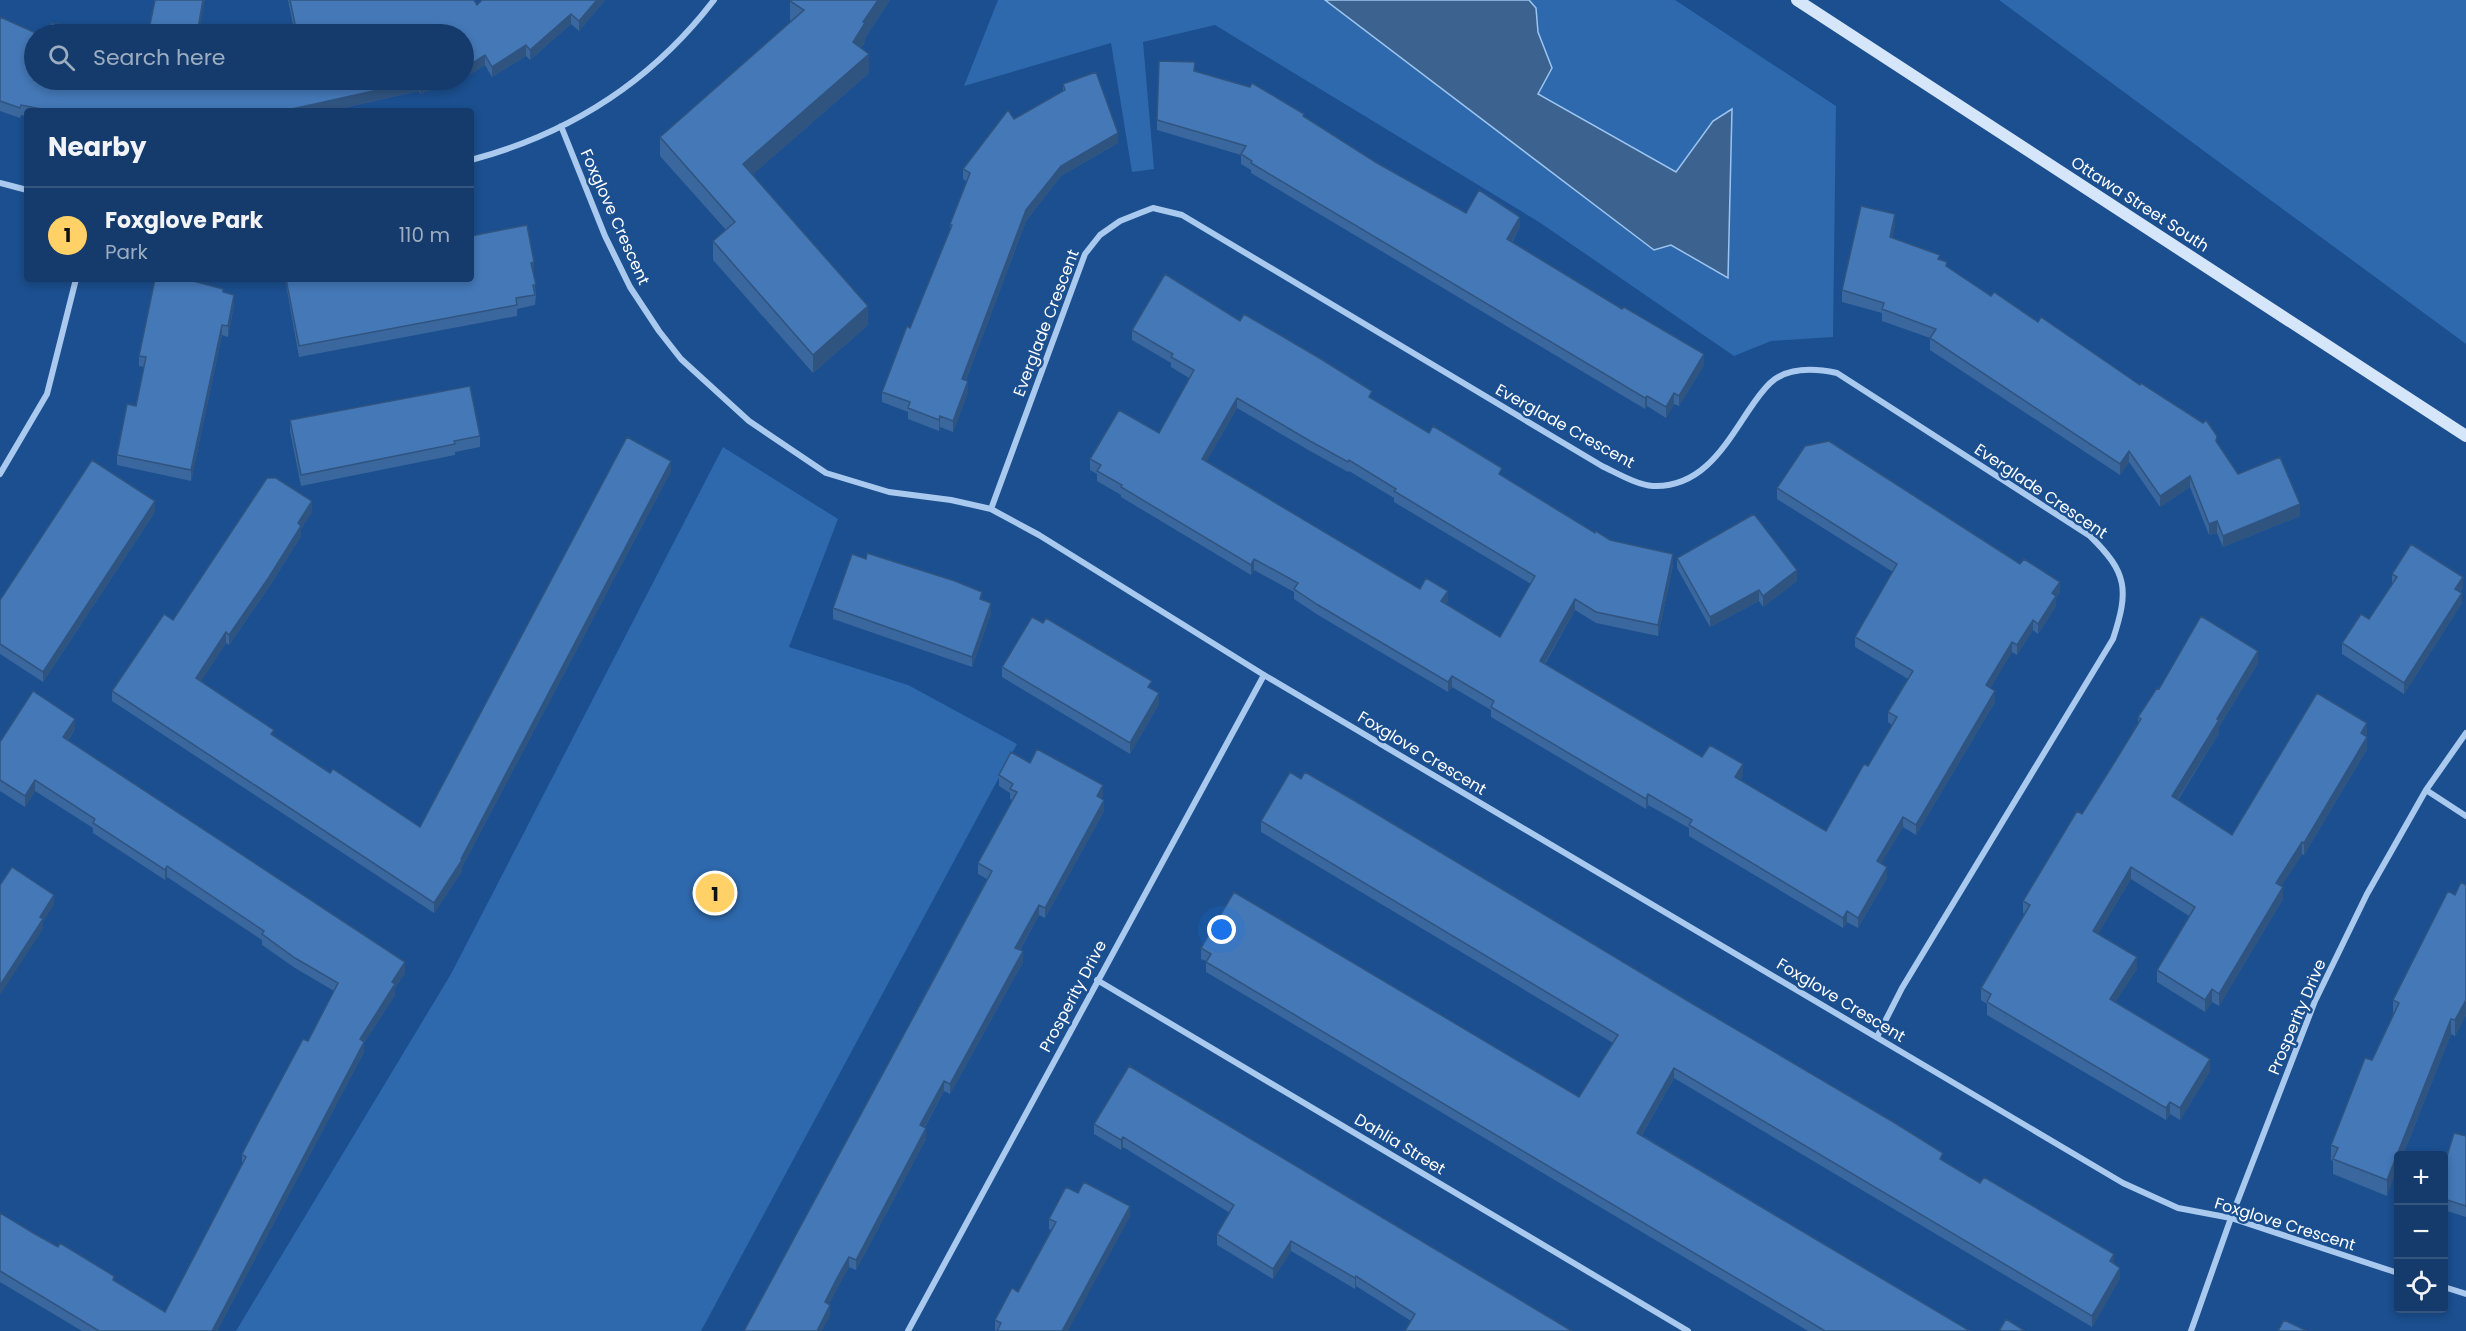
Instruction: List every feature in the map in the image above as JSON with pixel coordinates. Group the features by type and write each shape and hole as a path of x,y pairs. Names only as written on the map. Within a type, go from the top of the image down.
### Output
{"main road":[{"name":"Ottawa Street South","path":"1797,0 2466,436"}],"street":[{"path":"474,159 511,149 603,104 648,70 693,27 714,0"},
{"name":"Foxglove Crescent","path":"561,126 605,236 630,287 674,350 749,421 826,473 889,492 951,500 991,509 1039,535 1264,675 2123,1183 2178,1208 2231,1218 2394,1272"},
{"path":"0,183 24,189"},
{"name":"Everglade Crescent","path":"991,509 1085,254 1100,235 1120,221 1153,208 1182,215 1602,466 1653,486 1679,482 1702,472 1776,378 1815,368 1837,373 2090,536 2108,554 2121,578 2123,608 2113,639 1902,988 1877,1037"},
{"path":"0,474 47,394 75,282"},
{"name":"Prosperity Drive","path":"908,1331 1264,675"},
{"name":"Prosperity Drive","path":"2191,1331 2231,1218 2315,1001 2367,894 2427,790 2466,733"},
{"path":"2427,790 2466,816"},
{"name":"Dahlia Street","path":"1097,980 1688,1331"},
{"path":"2448,1288 2466,1294"}],"shaded area":[{"path":"998,0 1675,0 1836,106 1833,337 1771,341 1734,356 1539,222 1215,25 1143,42 1154,169 1132,172 1111,43 964,86"},
{"path":"1325,0 1529,0 1536,8 1538,32 1552,68 1538,94 1676,172 1713,121 1732,109 1728,278 1671,245 1654,250"},
{"path":"1999,0 2466,0 2466,344"},
{"path":"723,447 838,519 789,647 908,685 1017,744 701,1331 236,1331 451,974"}],"building":[{"path":"155,0 203,0 199,24 150,24"},
{"path":"290,0 474,0 477,5 482,0 597,0 579,21 571,14 530,50 526,45 492,67 485,55 474,62 474,24 295,24"},
{"path":"790,0 878,0 853,42 869,54 743,164 868,306 813,355 713,241 735,222 660,137 804,10"},
{"path":"0,17 24,28 24,90 378,90 297,108 36,108 21,105 20,108 0,101"},
{"path":"1159,61 1195,62 1194,71 1250,87 1252,83 1304,114 1303,116 1377,163 1466,213 1479,190 1520,217 1507,239 1622,309 1624,307 1704,354 1679,396 1674,393 1666,407 1647,396 1645,398 1251,163 1252,161 1241,154 1246,146 1157,120"},
{"path":"1096,72 1118,133 1061,166 1026,210 962,379 968,381 953,421 940,416 939,420 908,408 910,402 882,392 907,326 910,328 952,225 950,224 970,173 963,169 1008,110 1014,119 1065,90 1063,84"},
{"path":"1861,206 1895,214 1890,237 1940,255 1938,259 1947,262 1946,266 1991,296 1994,292 2038,322 2041,317 2140,385 2141,383 2203,423 2206,420 2217,436 2216,441 2238,474 2280,457 2300,504 2223,536 2217,521 2209,524 2190,476 2160,496 2129,451 2120,464 1930,338 1936,329 1882,309 1884,303 1842,290"},
{"path":"527,225 534,262 531,263 536,285 533,285 535,295 516,298 517,305 299,346 287,282 474,282 474,235"},
{"path":"1165,274 1240,321 1244,314 1321,359 1372,391 1369,397 1429,433 1433,426 1502,468 1499,474 1595,533 1596,531 1610,540 1673,554 1658,625 1596,612 1575,599 1540,661 1702,757 1710,745 1743,764 1735,777 1826,831 1864,764 1868,766 1897,717 1888,712 1913,671 1855,637 1897,564 1777,488 1805,446 1829,441 2020,564 2024,559 2060,582 2052,593 2056,596 2038,624 2033,620 2017,645 2012,642 1986,685 1995,691 1916,825 1903,817 1877,861 1887,867 1858,918 1847,911 1843,918 1689,825 1692,820 1648,794 1646,799 1491,707 1494,701 1452,676 1448,682 1318,605 1294,589 1298,583 1254,559 1251,565 1097,471 1101,465 1090,459 1119,410 1159,433 1194,370 1171,357 1173,354 1132,330","holes":["1237,398 1348,462 1349,460 1396,489 1394,491 1535,576 1500,637 1441,601 1448,591 1426,578 1420,589 1202,459"]},
{"path":"154,282 197,282 223,289 223,292 234,295 228,326 222,325 191,470 117,455 127,404 136,406 146,357 139,356"},
{"path":"470,386 480,436 454,441 455,444 301,475 290,420"},
{"path":"627,437 671,461 462,860 434,903 112,691 164,614 173,620 267,478 276,478 312,501 298,523 301,526 269,577 229,635 226,632 196,678 274,730 271,734 330,773 333,769 420,827"},
{"path":"92,460 155,501 43,672 0,644 0,600"},
{"path":"1754,514 1797,570 1763,596 1759,590 1710,617 1677,558"},
{"path":"2411,544 2463,577 2455,589 2462,593 2404,683 2342,643 2361,614 2369,619 2397,577 2392,574"},
{"path":"867,553 982,592 980,599 991,603 972,657 833,608 852,554 866,559"},
{"path":"2201,616 2258,651 2172,796 2232,835 2317,693 2367,723 2361,733 2367,737 2304,843 2302,842 2276,883 2283,887 2219,994 2212,989 2205,1000 2157,970 2195,907 2131,867 2093,931 2137,957 2110,999 2210,1059 2180,1108 2170,1102 2166,1108 1987,1002 1991,994 1981,988 2030,905 2023,901 2077,811 2082,814 2114,763 2141,719 2138,717 2157,688 2159,689"},
{"path":"1032,617 1043,623 1046,618 1152,681 1148,687 1159,693 1130,743 1002,667"},
{"path":"33,691 75,719 63,737 405,962 392,982 395,984 360,1039 364,1042 212,1331 99,1331 0,1271 0,1213 58,1247 60,1243 114,1276 113,1280 165,1312 246,1157 242,1154 258,1123 303,1039 308,1041 338,983 295,958 262,934 264,931 167,866 165,870 93,823 95,819 35,780 25,796 0,780 0,742"},
{"path":"1037,749 1103,785 1097,796 1104,800 1045,908 1039,905 1015,948 1023,951 950,1084 944,1081 920,1125 926,1128 856,1260 849,1257 837,1278 825,1302 830,1305 817,1331 744,1331 992,871 978,863 1017,792 1010,789 1013,784 999,775 1011,752 1030,763"},
{"path":"1290,772 1301,779 1305,772 1355,801 1895,1123 1943,1153 1940,1159 1980,1183 1984,1177 2114,1254 2110,1261 2120,1268 2092,1316 1674,1068 1637,1133 1970,1331 1825,1331 1206,962 1211,954 1201,948 1234,892 1579,1097 1618,1035 1261,821"},
{"path":"12,867 54,895 40,917 43,919 0,985 0,885"},
{"path":"2461,882 2466,885 2466,1000 2455,1020 2451,1019 2399,1151 2394,1151 2394,1162 2387,1180 2333,1159 2338,1148 2331,1145 2365,1058 2372,1060 2399,1003 2393,1000 2448,891 2455,895"},
{"path":"1129,1066 1572,1331 1405,1331 1415,1314 1356,1276 1355,1278 1291,1241 1273,1269 1217,1234 1234,1205 1123,1137 1121,1140 1094,1124"},
{"path":"2454,1133 2466,1136 2466,1206 2448,1200 2448,1153"},
{"path":"1084,1182 1130,1206 1062,1331 997,1331 1001,1323 995,1320 1012,1288 1018,1292 1056,1222 1049,1219 1066,1187 1078,1193"},
{"path":"2006,1319 2025,1331 1999,1331"},
{"path":"2284,1320 2307,1331 2278,1331"}],"place":[{"name":"Foxglove Park","path":"715,893"}]}
